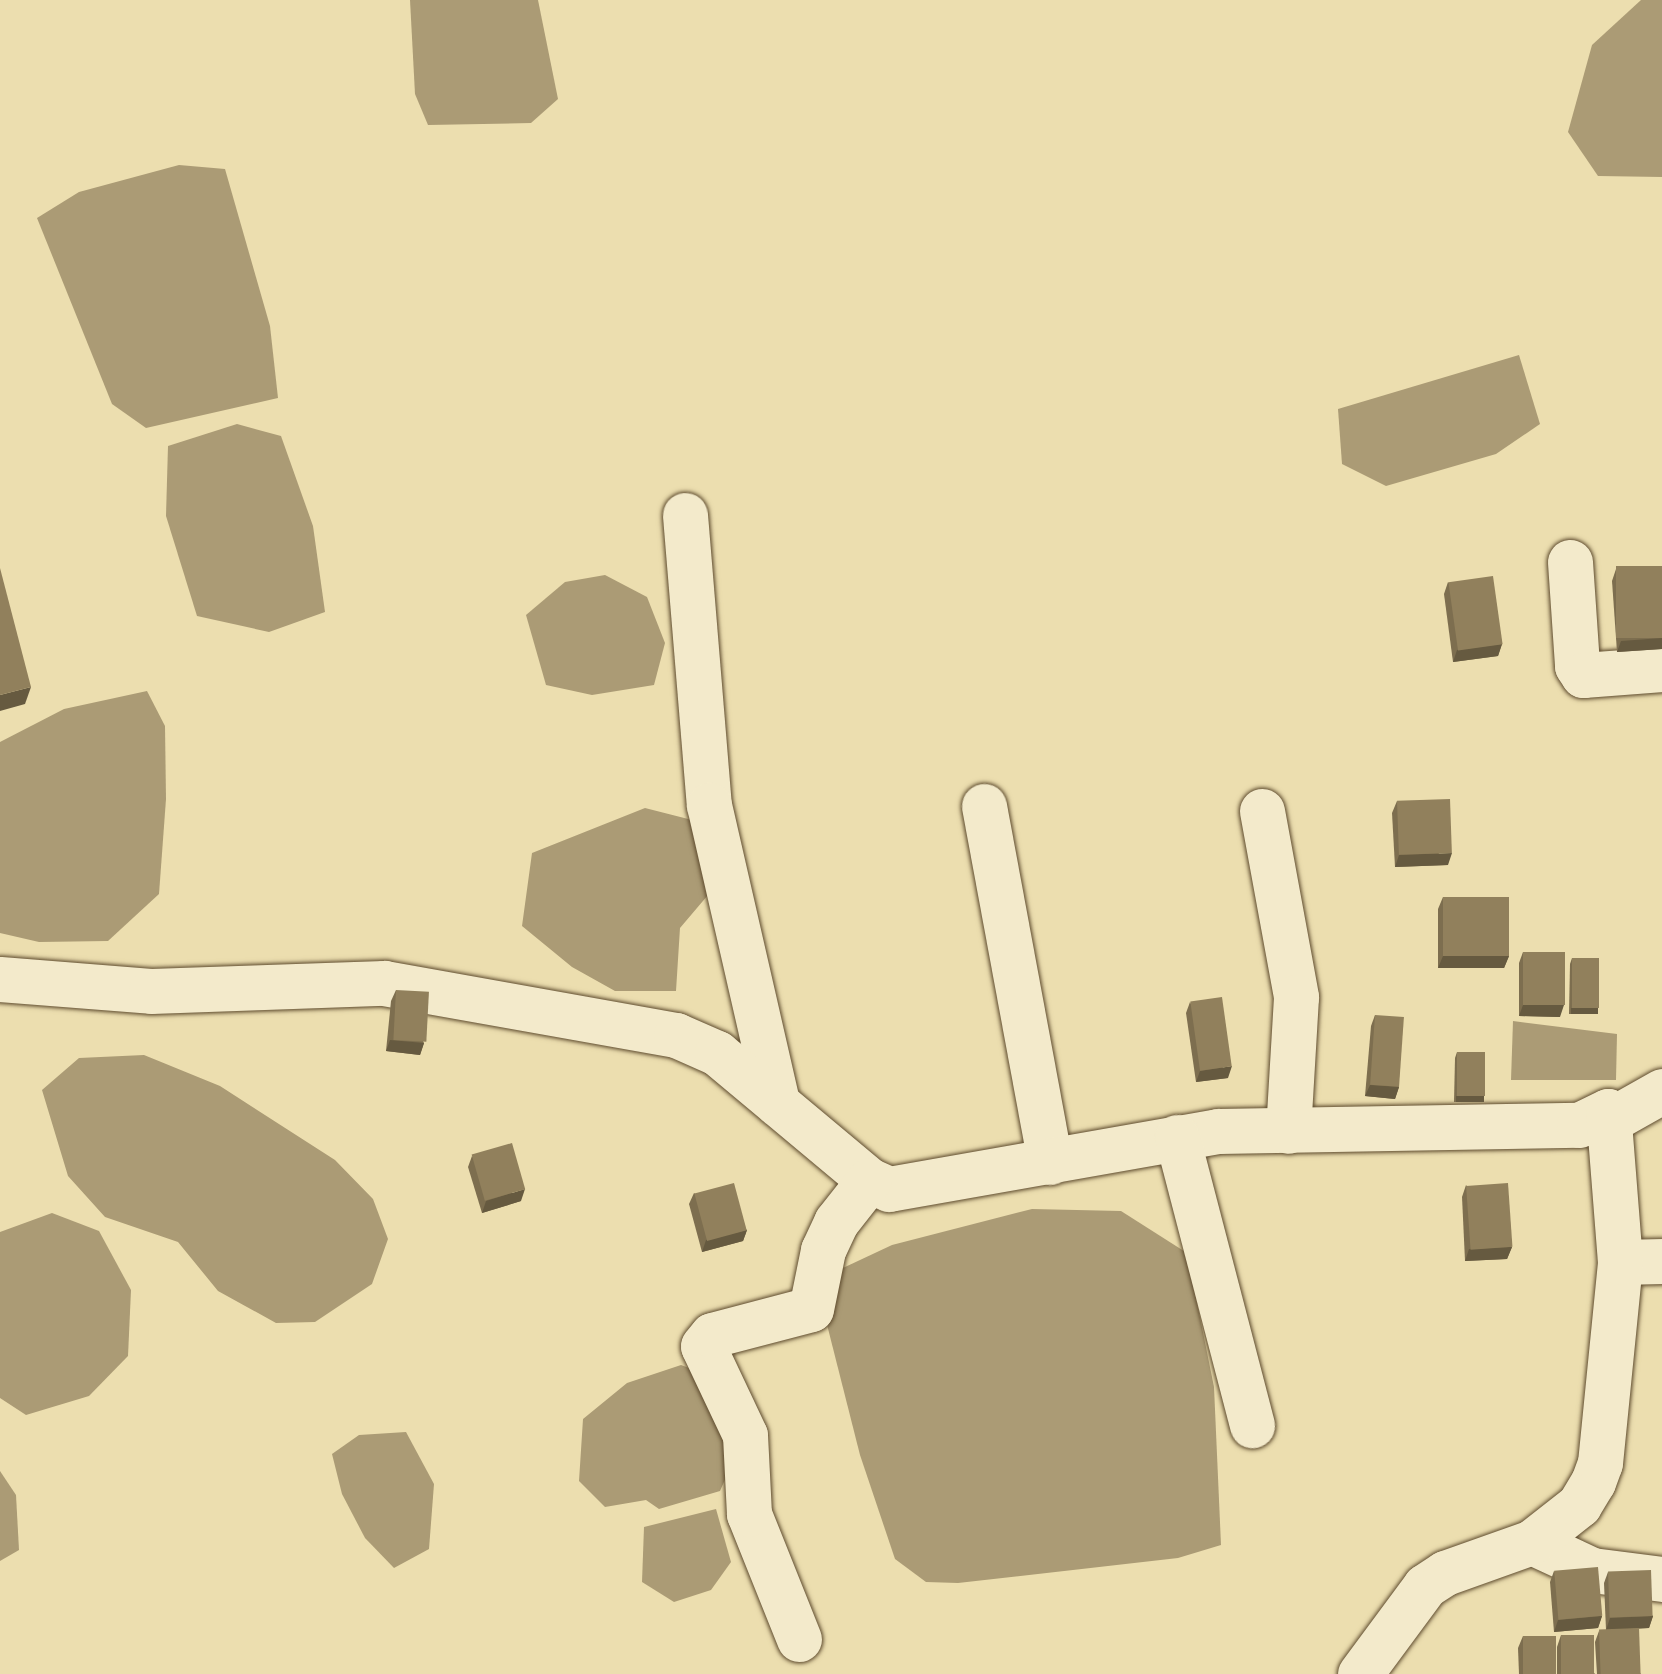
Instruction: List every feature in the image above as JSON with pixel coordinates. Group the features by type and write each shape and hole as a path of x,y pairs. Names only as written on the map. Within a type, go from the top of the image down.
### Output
{"street":[{"path":"685,515 709,805 777,1103"},
{"path":"1570,562 1578,666 1583,675 1592,678 1662,669"},
{"path":"984,806 1050,1162"},
{"path":"1262,811 1296,997 1288,1131"},
{"path":"0,979 151,991 384,983 676,1035 717,1053 869,1180 889,1189 906,1189 1218,1130 1579,1125 1608,1111"},
{"path":"1608,1111 1614,1118 1662,1091"},
{"path":"1360,1674 1425,1586 1445,1573 1532,1542 1578,1505 1600,1463 1641,1261 1608,1111"},
{"path":"1176,1138 1252,1425"},
{"path":"799,1639 749,1514 745,1434 703,1346 712,1335 812,1309 823,1250 836,1222 869,1180"},
{"path":"1532,1542 1592,1570 1662,1579"}],"shaded area":[{"path":"410,0 538,0 558,99 531,123 428,125 415,94"},
{"path":"1641,0 1662,0 1662,177 1598,176 1568,132 1592,45"},
{"path":"179,165 225,169 270,326 278,398 146,428 112,404 37,218 79,192"},
{"path":"1519,355 1540,424 1496,454 1386,486 1342,464 1338,409"},
{"path":"237,424 281,436 313,526 325,612 269,632 197,616 166,516 168,446"},
{"path":"605,575 647,597 665,643 654,685 592,695 546,685 526,615 565,582"},
{"path":"147,691 165,726 166,799 159,894 108,941 39,942 0,933 0,742 64,709"},
{"path":"645,808 696,821 725,875 680,928 676,991 615,991 572,967 522,926 532,853"},
{"path":"1513,1021 1617,1034 1616,1080 1511,1080"},
{"path":"144,1055 220,1086 335,1160 373,1199 388,1239 372,1284 315,1322 276,1323 218,1291 178,1242 105,1217 68,1176 42,1090 79,1058"},
{"path":"1032,1209 1121,1211 1187,1253 1214,1387 1221,1545 1178,1558 958,1583 926,1582 895,1559 860,1455 820,1297 828,1275 892,1245"},
{"path":"52,1213 99,1231 131,1290 128,1356 89,1396 26,1415 0,1398 0,1232"},
{"path":"681,1365 716,1378 744,1437 720,1491 659,1509 646,1500 605,1507 579,1481 583,1419 627,1383"},
{"path":"406,1432 434,1484 429,1549 394,1568 365,1538 342,1494 332,1454 359,1435"},
{"path":"0,1471 16,1495 19,1550 0,1561"},
{"path":"716,1509 731,1562 711,1590 674,1602 642,1582 644,1527"}],"building":[{"path":"1616,566 1662,566 1662,638 1616,638"},
{"path":"0,568 31,687 0,695"},
{"path":"1493,576 1503,644 1458,651 1448,582"},
{"path":"1450,799 1452,853 1399,855 1397,801"},
{"path":"1443,897 1509,897 1509,956 1443,956"},
{"path":"1523,952 1565,952 1565,1005 1523,1005"},
{"path":"1572,958 1599,958 1599,1008 1572,1008"},
{"path":"396,990 429,992 426,1042 393,1040"},
{"path":"1222,997 1232,1066 1200,1071 1190,1001"},
{"path":"1375,1015 1404,1017 1399,1087 1370,1085"},
{"path":"1457,1052 1485,1052 1485,1096 1457,1096"},
{"path":"512,1143 525,1189 485,1201 472,1155"},
{"path":"734,1183 747,1230 707,1241 694,1194"},
{"path":"1508,1183 1512,1247 1471,1250 1466,1186"},
{"path":"1598,1567 1602,1616 1558,1620 1554,1571"},
{"path":"1651,1570 1653,1616 1610,1617 1608,1572"},
{"path":"1639,1628 1641,1674 1601,1674 1599,1629"},
{"path":"1561,1635 1594,1635 1594,1674 1561,1674"},
{"path":"1523,1636 1556,1636 1556,1674 1523,1674"}]}
